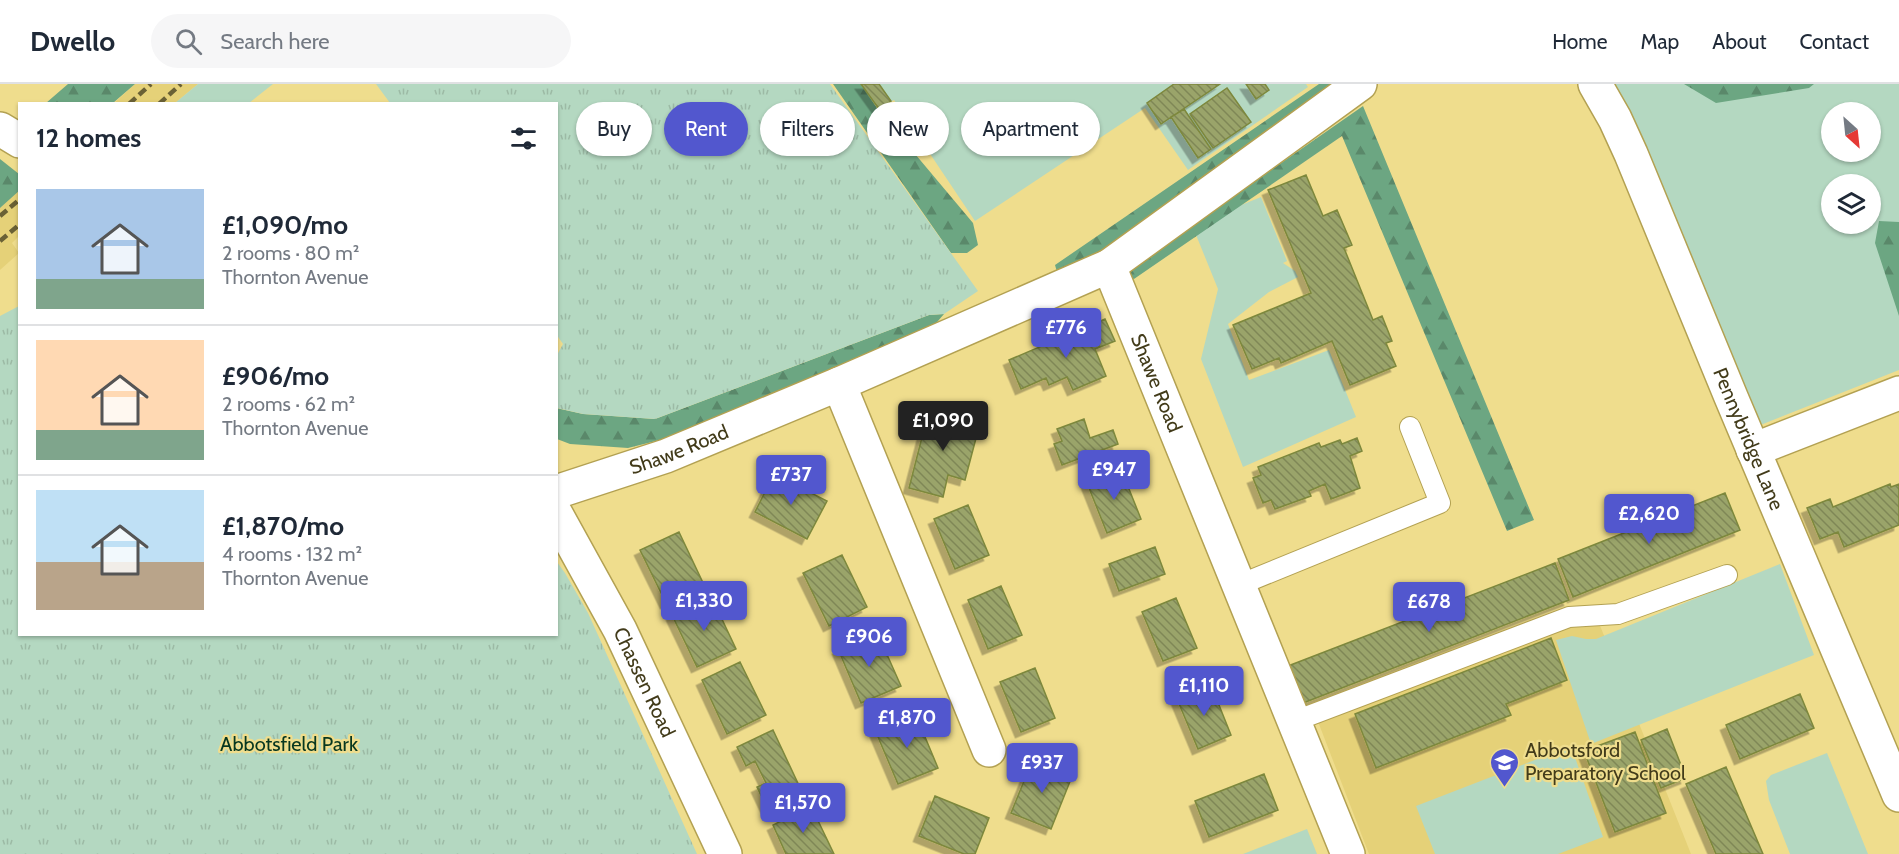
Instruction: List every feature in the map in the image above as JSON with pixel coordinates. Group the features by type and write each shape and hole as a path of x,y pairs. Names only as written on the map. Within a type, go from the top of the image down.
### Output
{"street":[{"path":"1109,266 1360,84"},
{"name":"Pennybridge Lane","path":"1594,84 1615,119 1631,154 1899,795"},
{"path":"0,129 18,140"},
{"name":"Shawe Road","path":"558,491 666,456 839,384 1109,266 1348,854"},
{"path":"839,384 989,750"},
{"path":"1753,450 1899,393"},
{"name":"Chassen Road","path":"558,518 620,630 725,854"}],"lane":[{"path":"1239,585 1440,503 1410,427"},
{"path":"1295,721 1569,617 1618,614 1726,575"}],"shaded area":[{"path":"135,84 198,84 176,102 115,102"},
{"path":"18,191 18,237 12,243 18,254 0,270 0,208"},
{"name":"Abbotsford Preparatory School","path":"1595,613 1691,854 1369,854 1317,719"}],"green space":[{"path":"68,84 135,84 114,102 47,102"},
{"path":"198,84 273,84 250,102 176,102"},
{"path":"376,84 830,84 843,102 760,102 760,156 855,156 855,119 867,136 867,156 881,156 978,291 944,314 929,315 655,419 583,414 558,408 558,353 563,344 558,337 558,102 389,102"},
{"path":"833,84 861,84 873,102 867,102 867,133 855,116 855,102 846,102"},
{"path":"861,84 1306,84 1308,87 1188,170 1145,108 1100,138 1100,102 961,102 961,156 1073,156 975,221 931,156 949,156 949,102 895,102 894,100 874,102"},
{"path":"1319,84 1346,84 1103,258 1057,272 1055,265"},
{"path":"1609,84 1899,84 1899,370 1758,426"},
{"path":"1684,84 1814,84 1809,88 1716,103"},
{"path":"1363,106 1534,520 1507,531 1342,136 1134,279 1122,274"},
{"path":"883,156 917,156 973,223 978,245 967,253 951,253"},
{"path":"0,159 18,173 18,192 0,208"},
{"path":"1261,197 1287,261 1283,263 1295,271 1298,277 1269,292 1228,324 1249,380 1329,350 1356,417 1243,467 1201,359 1218,289 1192,225"},
{"path":"1881,221 1899,222 1899,316 1875,243 1877,234 1881,234"},
{"name":"Abbotsfield Park","path":"18,307 18,636 558,636 558,563 588,613 697,854 0,854 0,316"},
{"path":"944,314 932,328 708,428 628,448 570,444 558,439 558,408 583,414 655,419 929,315"},
{"path":"1780,564 1814,655 1591,744 1556,640 1572,636 1596,639"},
{"path":"1571,746 1603,837 1558,854 1435,854 1416,806"},
{"path":"1827,753 1868,854 1790,854 1769,800 1766,781 1771,775"},
{"path":"1307,829 1317,854 1243,854"}],"building":[{"path":"861,84 879,84 891,101 874,102"},
{"path":"1174,84 1220,84 1161,124 1147,103"},
{"path":"1246,84 1265,84 1269,90 1256,99"},
{"path":"1227,88 1251,122 1213,148 1190,114"},
{"path":"1184,109 1211,149 1198,158 1171,117"},
{"path":"1306,175 1323,216 1337,210 1352,245 1344,248 1373,320 1382,316 1392,341 1386,343 1396,366 1350,385 1332,341 1281,363 1279,358 1252,369 1233,325 1311,293 1268,190"},
{"path":"1105,319 1115,341 1095,349 1106,376 1073,390 1067,377 1049,385 1046,378 1021,389 1009,360"},
{"path":"929,410 980,423 965,480 948,475 943,497 909,488"},
{"path":"1084,419 1090,438 1113,430 1118,444 1062,465 1054,444 1062,441 1057,429"},
{"path":"1357,438 1362,451 1350,456 1360,488 1331,499 1325,484 1309,491 1311,496 1275,509 1271,500 1263,503 1253,478 1261,475 1258,467 1319,443 1321,447 1340,440 1342,444"},
{"path":"1121,469 1141,519 1107,533 1087,483"},
{"path":"774,474 827,501 807,539 755,512"},
{"path":"1890,484 1891,487 1899,484 1899,525 1844,547 1838,532 1820,539 1807,508 1830,499 1833,507"},
{"path":"1725,493 1740,530 1573,597 1558,559"},
{"path":"968,505 989,555 955,569 934,519"},
{"path":"679,532 704,585 666,603 640,550"},
{"path":"1155,547 1165,574 1119,591 1109,564"},
{"path":"842,555 867,607 829,626 803,573"},
{"path":"1555,563 1569,600 1303,703 1288,666"},
{"path":"1001,586 1022,635 988,649 968,600"},
{"path":"711,596 736,649 697,667 672,615"},
{"path":"1176,598 1197,648 1163,661 1142,612"},
{"path":"877,632 901,686 861,703 838,649"},
{"path":"1551,638 1567,680 1506,704 1511,715 1376,768 1355,714"},
{"path":"740,662 766,715 727,734 702,680"},
{"path":"1035,668 1055,718 1021,732 1000,682"},
{"path":"1211,685 1231,735 1198,749 1177,699"},
{"path":"1800,694 1814,728 1740,759 1726,725"},
{"path":"915,713 938,768 898,784 875,730"},
{"path":"1667,729 1686,778 1661,788 1641,740"},
{"path":"773,730 802,792 767,808 757,787 766,783 755,761 746,766 737,747"},
{"path":"1635,732 1666,813 1615,832 1584,751"},
{"path":"1033,759 1073,774 1051,829 1011,813"},
{"path":"1726,767 1763,854 1716,854 1686,784"},
{"path":"1264,774 1278,810 1209,837 1195,801"},
{"path":"935,796 989,818 975,854 964,854 919,836"},
{"path":"811,806 834,854 786,854 773,825"}],"railway":[{"path":"131,102 151,84"},
{"path":"161,102 181,84"},
{"path":"0,216 18,201"},
{"path":"0,241 18,226"}],"place":[{"name":"Abbotsford Preparatory School","path":"1504,788"}]}
